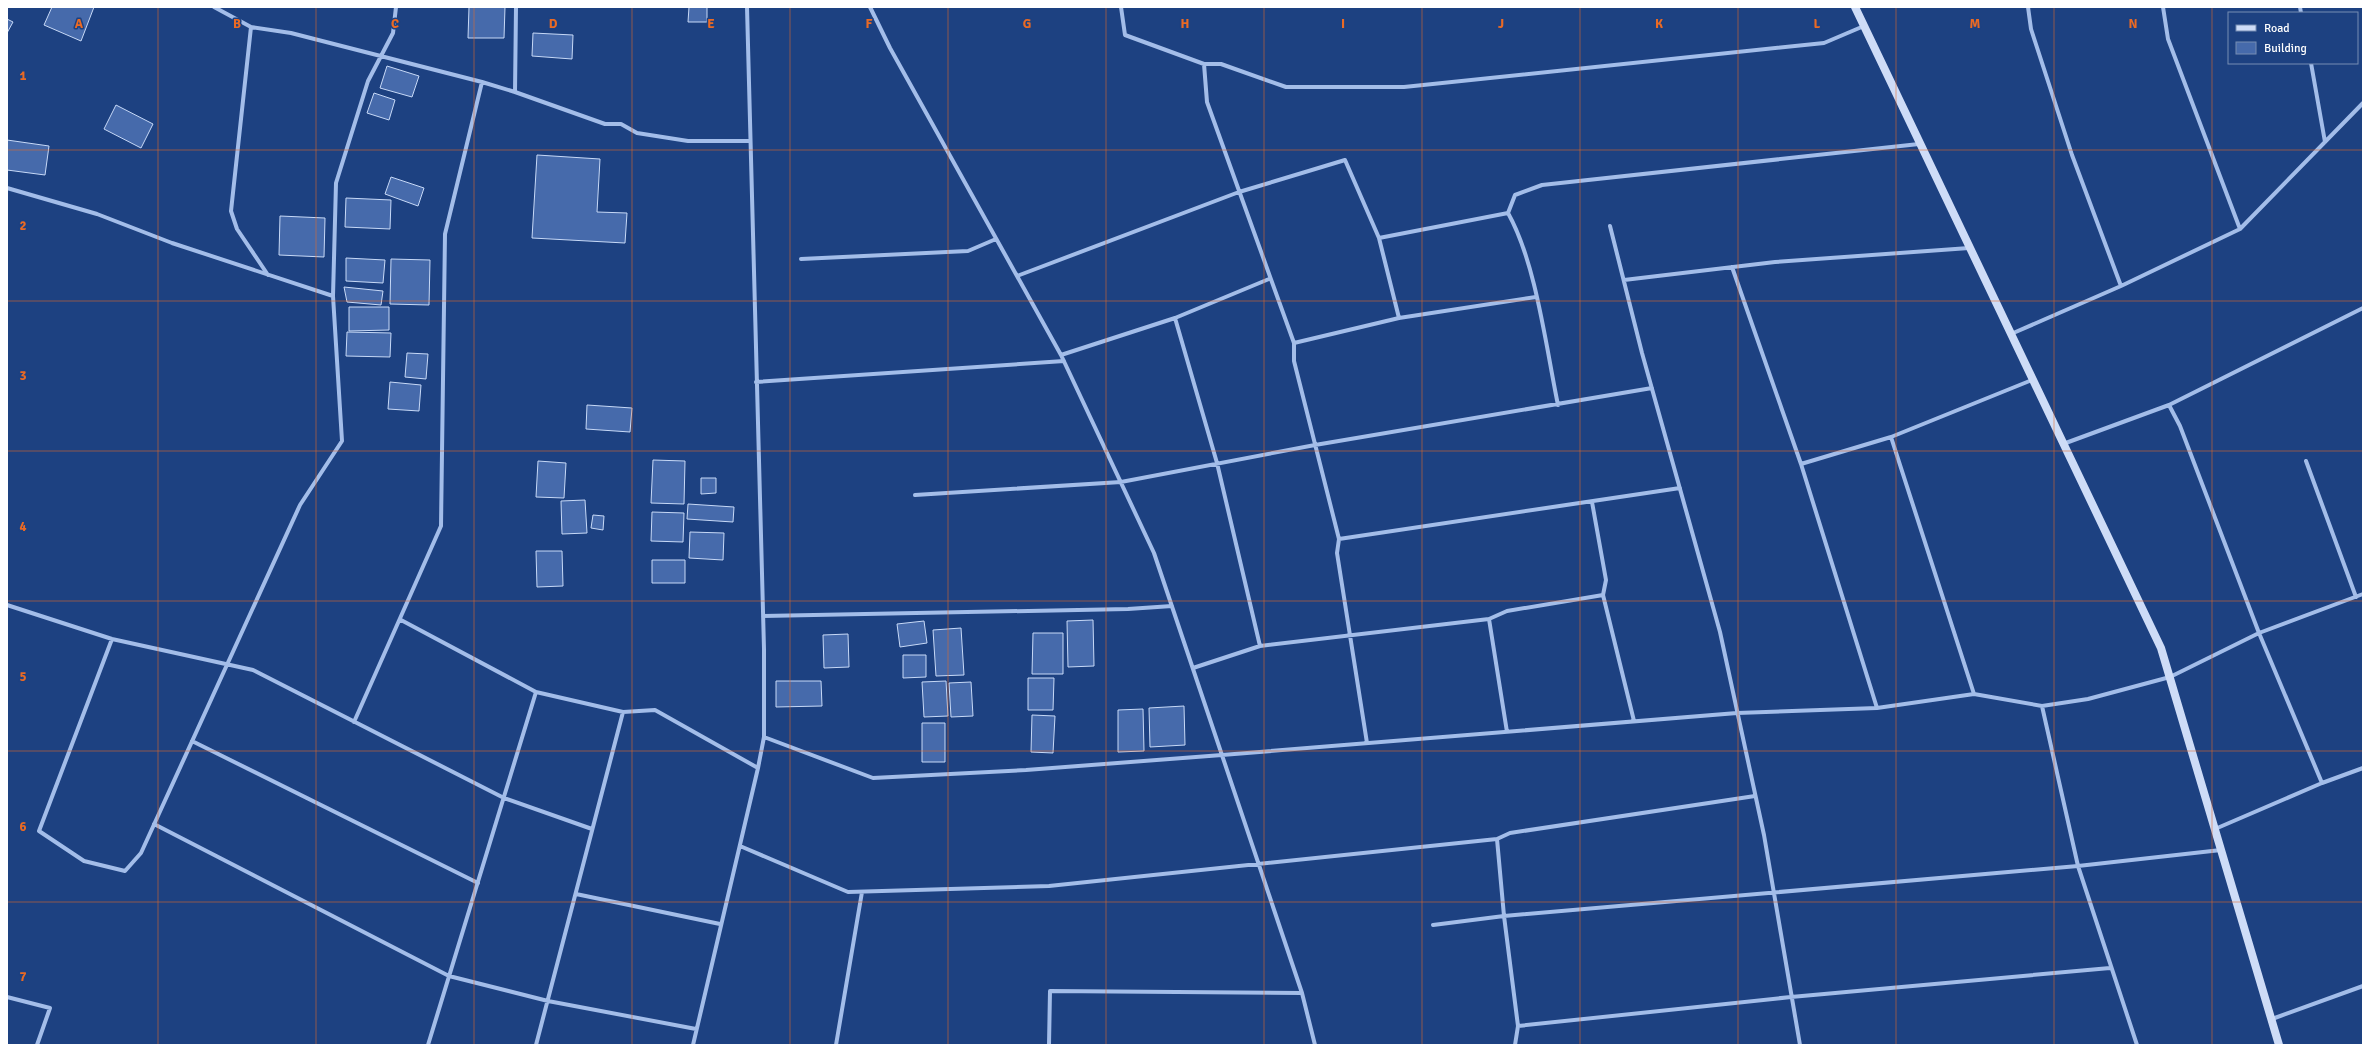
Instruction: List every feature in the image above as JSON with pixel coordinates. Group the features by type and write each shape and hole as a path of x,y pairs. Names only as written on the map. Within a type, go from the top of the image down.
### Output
{"street":[{"path":"214,7 251,27 291,33 382,55 482,82 515,92 605,124 621,124 637,133 688,141 750,141"},
{"path":"112,639 39,831 84,861 125,871 141,853 229,664 300,505 342,441 333,296 336,183 368,81 393,33 396,7"},
{"path":"515,92 516,7"},
{"path":"693,1045 764,737 763,616 747,7"},
{"path":"870,7 890,48 1061,355 1154,553 1302,993 1315,1045"},
{"path":"1122,7 1125,35 1204,64 1221,64 1286,87 1404,87 1824,43 1864,26"},
{"path":"1854,7 2161,648 2279,1045"},
{"path":"2028,7 2031,29 2072,155 2121,286"},
{"path":"2162,7 2168,39 2240,229"},
{"path":"251,27 231,211 237,229 269,275"},
{"path":"1204,64 1207,102 1269,279 1294,343 1294,361 1338,539 1337,553 1367,743"},
{"path":"2310,64 2325,142"},
{"path":"354,722 442,526 445,234 482,82"},
{"path":"2010,334 2121,286 2240,229 2363,103"},
{"path":"1508,213 1515,195 1542,185 1920,144"},
{"path":"1017,276 1239,192 1345,160 1379,238 1399,318"},
{"path":"7,188 97,214 172,243 333,296"},
{"path":"1379,238 1508,213"},
{"path":"1508,213 1520,233 1536,297 1558,405"},
{"path":"1610,226 1652,388 1720,632 1755,796 1800,1045"},
{"path":"801,259 968,251 996,239"},
{"path":"1624,280 1775,262 1969,248"},
{"path":"1732,267 1801,464 1877,708"},
{"path":"1061,355 1175,318 1269,279"},
{"path":"1294,343 1399,318 1536,297"},
{"path":"2063,444 2168,405 2363,308"},
{"path":"1175,318 1216,463 1260,646"},
{"path":"756,382 1064,361"},
{"path":"1801,464 1891,437 2032,380"},
{"path":"914,495 1121,482 1315,445 1652,388"},
{"path":"2168,405 2180,426 2259,633 2322,783"},
{"path":"1891,437 1974,694"},
{"path":"2306,461 2356,597"},
{"path":"1338,539 1680,488"},
{"path":"1592,502 1606,580 1603,595 1634,721"},
{"path":"764,737 873,778 1026,770 1507,732 1737,712 1877,708 1974,694 2042,706 2088,699 2170,677 2259,633 2363,594"},
{"path":"1193,668 1260,646 1489,619 1507,611 1603,595"},
{"path":"7,606 112,639 253,670 504,798 592,829"},
{"path":"763,616 1120,610 1172,606"},
{"path":"1489,619 1507,732"},
{"path":"400,620 536,692 623,712 655,710 758,768"},
{"path":"428,1045 536,692"},
{"path":"2042,706 2078,866 2110,968 2137,1045"},
{"path":"536,1045 623,712"},
{"path":"192,741 478,883"},
{"path":"2216,830 2322,783 2363,768"},
{"path":"740,846 848,892 1049,886 1497,839 1510,833 1755,796"},
{"path":"154,824 449,976 548,1000 696,1029"},
{"path":"1497,839 1504,916 1518,1026 1515,1045"},
{"path":"1433,925 1504,916 2078,866 2222,850"},
{"path":"836,1045 862,892"},
{"path":"576,894 720,924"},
{"path":"1518,1026 1792,997 2110,968"},
{"path":"2272,1019 2363,986"},
{"path":"1048,1045 1050,991 1302,993"},
{"path":"7,997 50,1008 36,1045"}],"building":[{"path":"52,7 94,7 81,41 44,25"},
{"path":"469,7 505,7 504,38 468,38"},
{"path":"689,7 707,7 707,22 688,22"},
{"path":"7,19 13,22 7,33"},
{"path":"533,33 573,35 572,59 532,56"},
{"path":"387,66 419,76 412,97 380,88"},
{"path":"374,93 395,100 389,120 367,113"},
{"path":"116,105 153,124 141,148 104,129"},
{"path":"7,140 49,146 45,175 7,170"},
{"path":"537,155 600,159 597,212 627,213 625,243 532,238"},
{"path":"391,177 424,188 418,206 385,194"},
{"path":"346,198 391,200 390,229 345,227"},
{"path":"280,216 325,218 324,257 279,255"},
{"path":"346,258 385,260 383,283 346,281"},
{"path":"391,259 430,260 429,305 390,304"},
{"path":"344,287 383,291 381,305 347,302"},
{"path":"349,307 389,307 389,330 349,331"},
{"path":"347,332 391,333 390,357 346,356"},
{"path":"407,353 428,354 426,379 405,377"},
{"path":"390,382 421,385 419,411 388,409"},
{"path":"587,405 632,408 630,432 586,429"},
{"path":"653,460 685,461 684,504 651,503"},
{"path":"538,461 566,463 564,498 536,497"},
{"path":"701,478 716,478 716,493 701,494"},
{"path":"585,500 587,533 562,534 561,501"},
{"path":"688,504 734,507 733,522 687,519"},
{"path":"652,512 684,513 683,542 651,541"},
{"path":"593,515 604,516 603,530 591,528"},
{"path":"690,532 724,533 723,560 689,558"},
{"path":"536,551 562,551 563,586 537,587"},
{"path":"652,560 685,560 685,583 652,583"},
{"path":"1093,620 1094,666 1068,667 1067,621"},
{"path":"924,621 927,643 900,647 897,624"},
{"path":"961,628 964,675 936,676 933,630"},
{"path":"1033,633 1063,633 1063,674 1032,674"},
{"path":"848,634 849,667 824,668 823,635"},
{"path":"903,655 926,655 926,677 903,678"},
{"path":"1028,678 1054,678 1053,710 1028,710"},
{"path":"776,681 821,681 822,706 776,707"},
{"path":"946,681 948,716 924,717 922,682"},
{"path":"971,682 973,716 951,717 949,683"},
{"path":"1184,706 1185,745 1150,747 1149,708"},
{"path":"1143,709 1144,751 1118,752 1118,710"},
{"path":"1032,715 1055,716 1053,753 1031,752"},
{"path":"922,723 945,723 945,762 922,762"}]}
